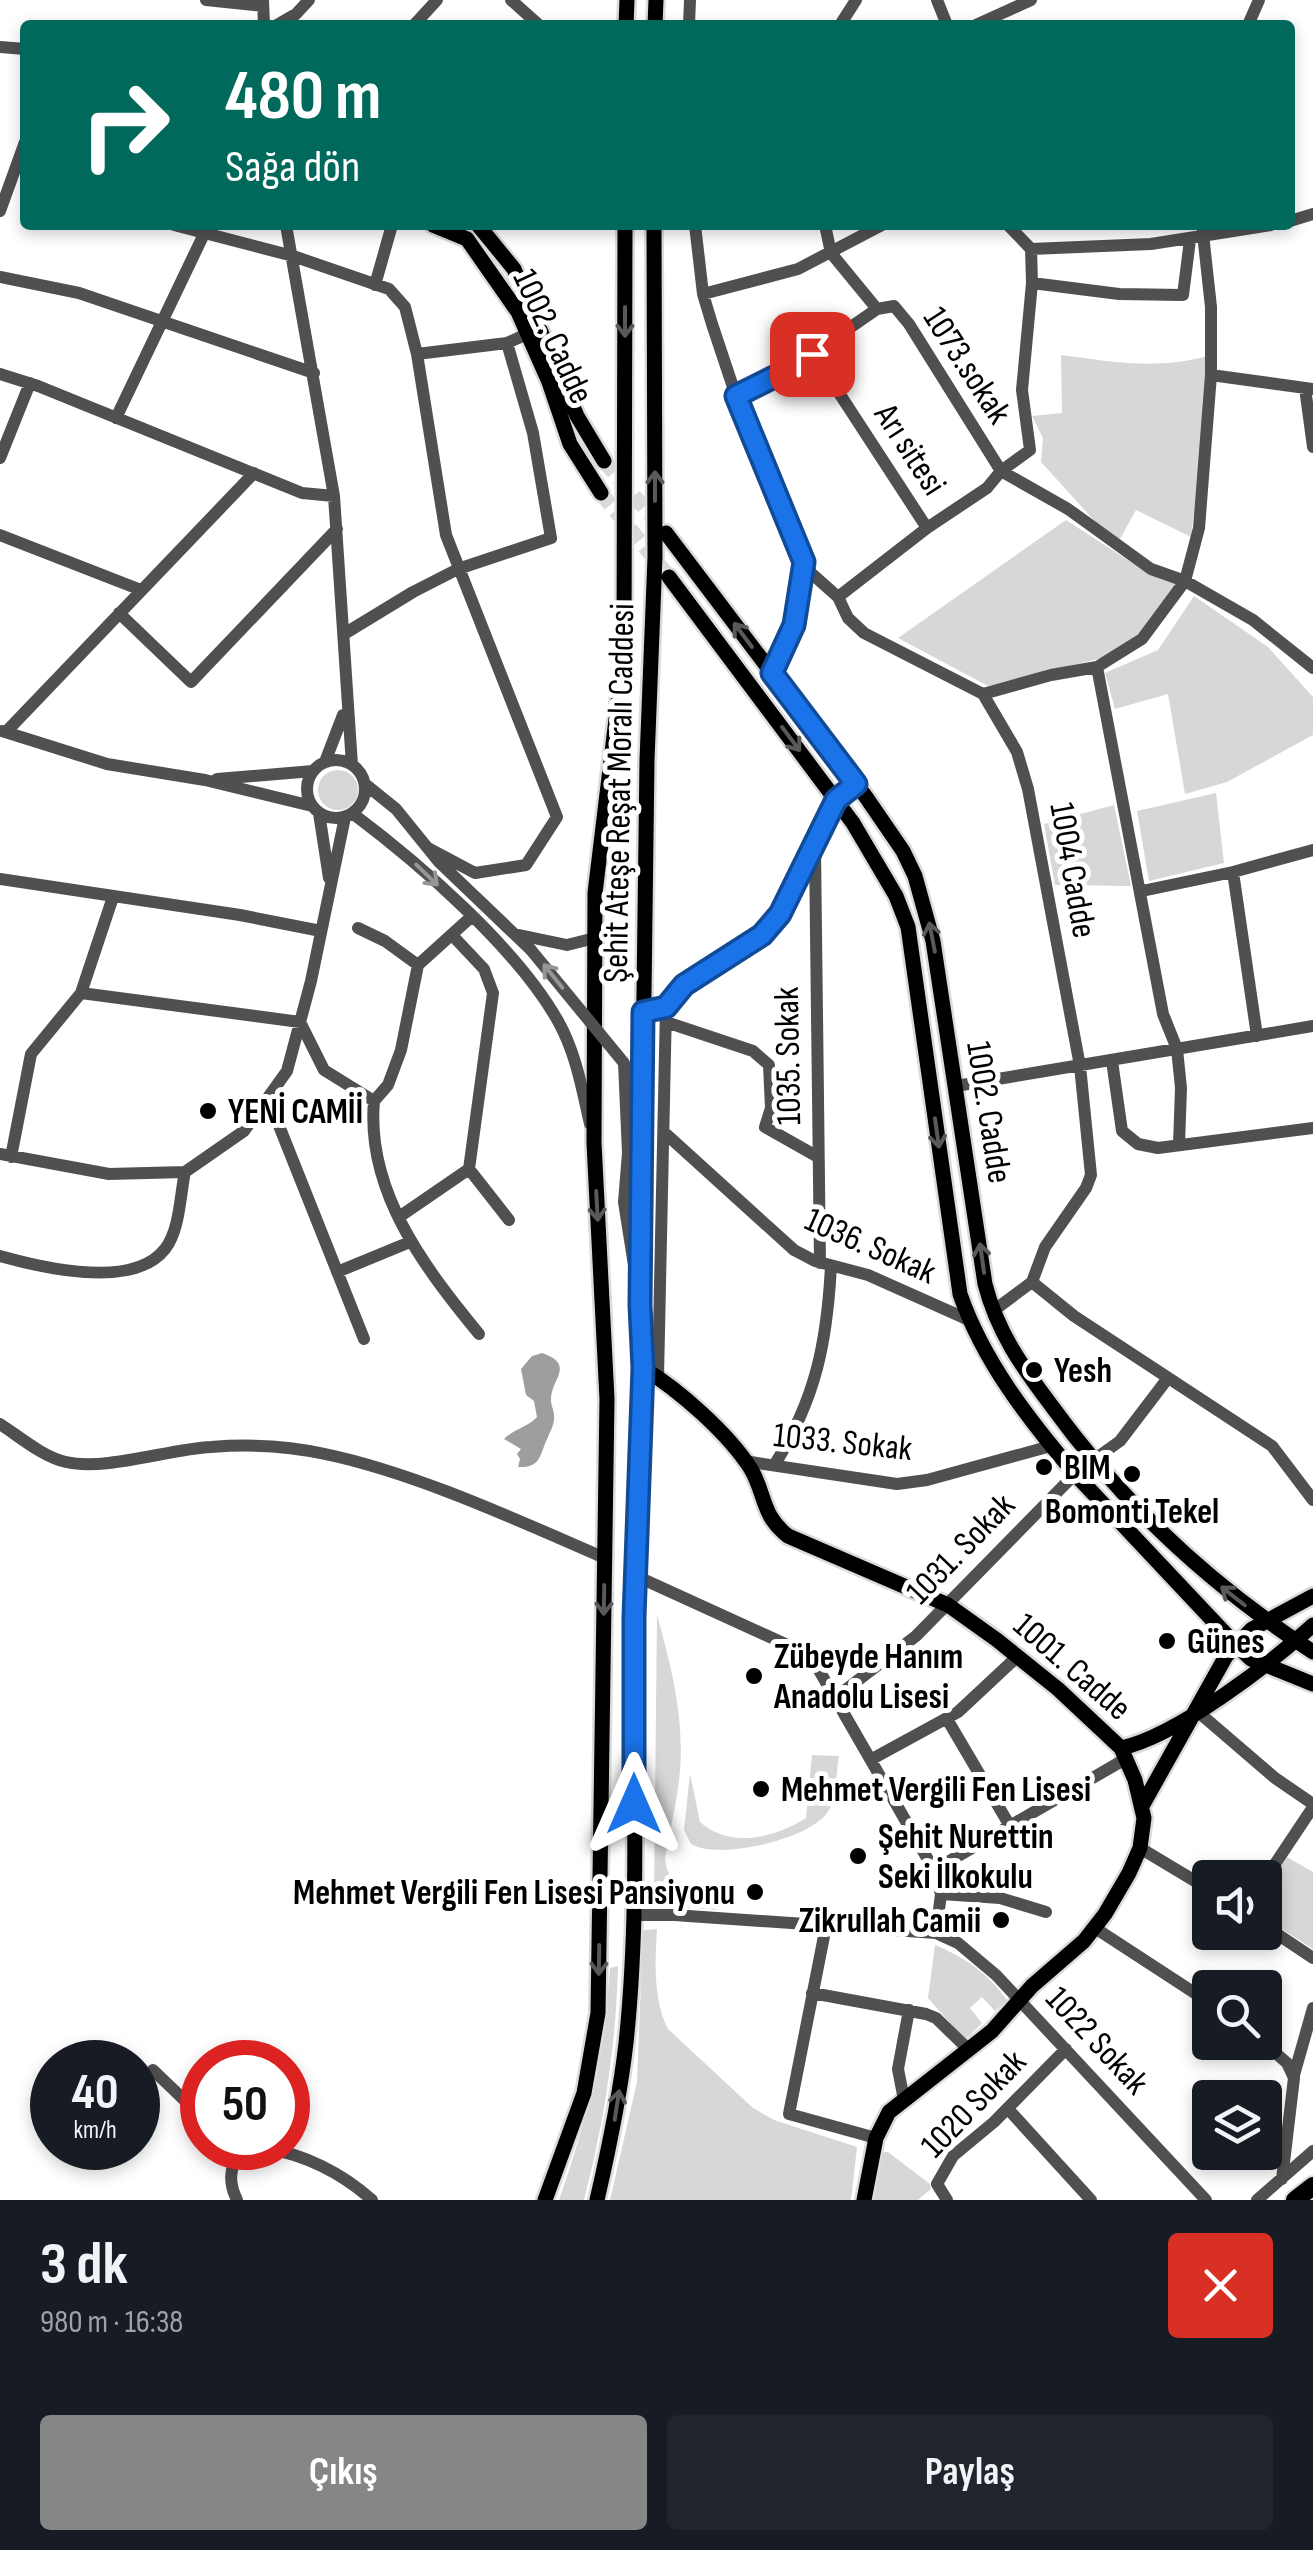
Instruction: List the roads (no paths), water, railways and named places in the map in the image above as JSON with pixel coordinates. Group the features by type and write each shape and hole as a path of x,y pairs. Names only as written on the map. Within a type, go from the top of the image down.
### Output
{"highway":[{"path":"1295,2200 1313,2186"}],"main road":[{"name":"1002. Cadde","path":"445,230 467,239 477,250 534,331 604,461"},
{"name":"1002. Cadde","path":"482,230 514,268 570,444 602,494"},
{"path":"545,2200 584,2093 598,2013 608,1399 594,1142 594,938 595,893 624,652 625,230"},
{"name":"Şehit Ateşe Reşat Moralı Caddesi","path":"597,2200 626,2042 633,1916 636,1576 643,1368 640,1305 647,760 655,557 654,230"},
{"name":"1002. Cadde","path":"666,533 903,852 934,941 985,1284 993,1311 1022,1366 1073,1436 1165,1536 1220,1585 1313,1652"},
{"name":"1002. Cadde","path":"670,578 836,800 896,896 908,927 960,1294 969,1320 1002,1378 1075,1474 1236,1645 1251,1658 1313,1684"},
{"path":"753,688 772,673"},
{"path":"836,800 856,784"},
{"path":"931,1091 956,1086"},
{"path":"969,1320 993,1311"},
{"name":"1001. Cadde","path":"643,1368 696,1408 744,1462 755,1478 771,1520 788,1536 948,1606 1018,1656 1124,1753 1142,1806 1144,1832 1140,1848 1119,1892 1095,1928 992,2032 889,2112 876,2138 864,2200"},
{"path":"1075,1474 1095,1459"},
{"path":"1142,1806 1197,1711 1212,1677 1236,1645 1266,1620 1313,1596"},
{"path":"1124,1753 1266,1665 1313,1625"}],"street":[{"path":"206,0 263,3"},
{"path":"286,20 309,0"},
{"path":"419,20 437,0"},
{"path":"512,0 534,20"},
{"path":"987,20 1031,0"},
{"path":"0,211 20,175"},
{"path":"191,230 293,256 376,285 388,290 405,307 418,354 446,535 557,817 526,865 476,873 428,848"},
{"path":"287,230 334,496 352,764 365,784 396,809 428,848 532,950 624,1063 628,1153 624,1202 640,1305"},
{"path":"376,285 391,230"},
{"path":"696,230 703,294 736,396 804,562 864,633 983,694 1098,667 1142,639 1185,582 1199,528 1212,375 1211,307 1198,234"},
{"path":"736,396 790,369 877,309 831,253 827,230"},
{"path":"703,294 798,270 873,230"},
{"path":"838,598 927,528 986,488 1030,450 1022,390 1032,283 1030,249 1013,230"},
{"path":"1030,249 1230,230"},
{"path":"116,418 204,234"},
{"path":"1032,283 1119,294 1183,296 1198,234"},
{"path":"0,277 79,294 314,372"},
{"name":"1073.sokak","path":"877,309 894,306 909,324 1000,472"},
{"path":"418,354 507,344 534,331"},
{"path":"344,634 458,569 551,538 533,433 507,344"},
{"name":"Arı sitesi","path":"812,354 927,528"},
{"path":"0,374 302,493 334,496"},
{"path":"1212,375 1309,388 1313,447"},
{"path":"0,458 30,384"},
{"path":"1000,472 1068,508 1150,569 1185,582 1253,620 1313,668"},
{"path":"254,473 3,731 107,764 204,780 336,818 349,815 397,846 515,960 558,1021 577,1064 594,1142"},
{"path":"119,613 191,682 337,530"},
{"path":"0,534 141,590"},
{"path":"772,673 794,625 804,562"},
{"path":"1098,667 1163,1014 1178,1049 1179,1145"},
{"name":"1004 Cadde","path":"983,694 1017,752 1028,789 1080,1066 1091,1175 1045,1248 1032,1282"},
{"path":"330,886 307,788 346,708"},
{"path":"204,780 319,766 334,760 352,764"},
{"path":"113,897 81,993 31,1054 6,1155 110,1174 185,1172 244,1131 287,1071 349,815 363,800 365,784"},
{"path":"658,1378 666,1015 684,985 762,935 780,914 836,800"},
{"name":"1035. Sokak","path":"775,1464 802,1416 828,1324 818,1157 814,849"},
{"path":"1142,892 1313,850"},
{"path":"1233,872 1257,1036"},
{"path":"0,879 240,915 320,932"},
{"path":"471,917 418,966 402,1050 388,1086 374,1101 371,1135 380,1172 410,1242 479,1334"},
{"path":"358,928 418,966"},
{"path":"515,934 567,945 594,938"},
{"path":"452,935 484,969 494,993 470,1168 509,1220"},
{"path":"81,993 300,1022"},
{"path":"643,1012 666,1015 753,1050 769,1065 771,1108 765,1127 818,1157"},
{"path":"300,1022 324,1070 374,1101"},
{"path":"956,1086 1313,1026"},
{"path":"1112,1060 1122,1132 1138,1144 1158,1148 1313,1128"},
{"path":"268,1098 364,1339"},
{"name":"1036. Sokak","path":"666,1134 805,1257 868,1276 969,1320"},
{"path":"399,1217 470,1168"},
{"path":"0,1256 66,1270 112,1274 138,1267 165,1249 175,1225 185,1172"},
{"path":"338,1272 410,1242"},
{"path":"993,1311 1032,1282 1074,1316 1272,1446 1313,1500"},
{"path":"1095,1459 1120,1441 1168,1378"},
{"path":"0,1424 65,1462 210,1447 282,1448 326,1454 424,1485 605,1558"},
{"name":"1033. Sokak","path":"744,1462 882,1484 912,1483 1051,1446"},
{"name":"1031. Sokak","path":"836,1696 902,1649 1075,1474"},
{"path":"633,1916 936,1933 942,1894 934,1870 822,1673 801,1652 636,1576"},
{"path":"872,1760 948,1719 1018,1656"},
{"path":"1197,1711 1313,1805 1277,1860"},
{"path":"948,1719 1010,1826"},
{"path":"934,1870 1124,1753"},
{"path":"1140,1848 1192,1879"},
{"path":"942,1894 1000,1898 1046,1912"},
{"path":"826,1926 789,2114 876,2138"},
{"path":"1095,1928 1192,1991"},
{"name":"1022 Sokak","path":"936,1933 968,1950 1020,2000 1206,2200"},
{"path":"1282,1937 1313,1958"},
{"path":"812,1993 936,2018 969,2050"},
{"path":"1282,2179 1294,2078 1313,2008"},
{"path":"904,2100 898,2069 909,2010"},
{"name":"1020 Sokak","path":"946,2200 937,2184 946,2164 1066,2049"},
{"path":"1282,2058 1294,2078"},
{"path":"160,2077 180,2096"},
{"path":"1008,2108 1091,2200"},
{"path":"1258,2200 1313,2151"},
{"path":"310,2162 352,2182 372,2200"},
{"path":"230,2170 237,2200"}],"tunnel":[{"path":"604,461 660,526"},
{"path":"601,493 669,577"}],"place":[{"name":"YENİ CAMİİ","path":"208,1111"},
{"name":"Yesh","path":"1034,1370"},
{"name":"BIM","path":"1044,1467"},
{"name":"Bomonti Tekel","path":"1132,1474"},
{"name":"Günes","path":"1167,1641"},
{"name":"Zübeyde Hanım Anadolu Lisesi","path":"754,1676"},
{"name":"Mehmet Vergili Fen Lisesi","path":"761,1789"},
{"name":"Şehit Nurettin Seki İlkokulu","path":"858,1856"},
{"name":"Mehmet Vergili Fen Lisesi Pansiyonu","path":"755,1892"},
{"name":"Zikrullah Camii","path":"1001,1920"}]}
